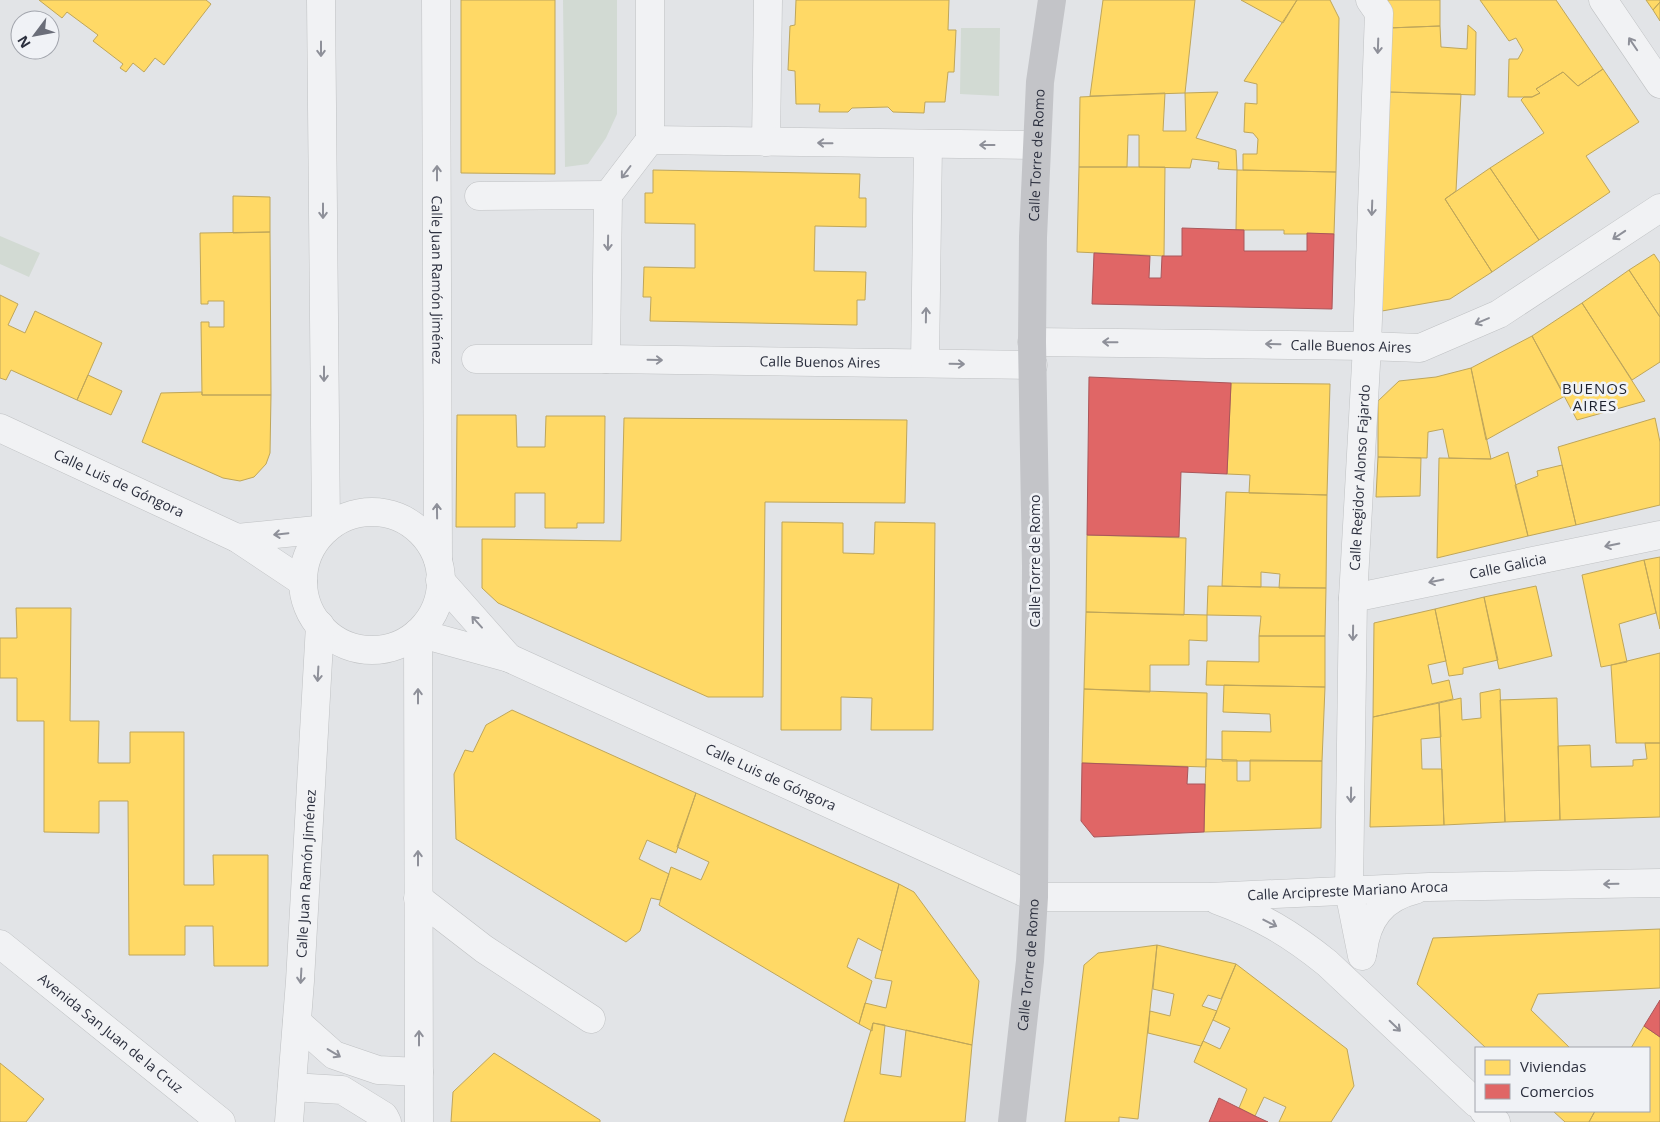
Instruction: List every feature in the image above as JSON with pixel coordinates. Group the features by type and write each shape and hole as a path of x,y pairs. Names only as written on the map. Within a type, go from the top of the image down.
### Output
{"main road":[{"name":"Calle Torre de Romo","path":"1012,1122 1030,961 1034,897 1036,566 1032,354 1033,237 1040,82 1052,0"}],"street":[{"path":"321,0 326,529"},
{"name":"Calle Juan Ramón Jiménez","path":"436,0 439,570"},
{"path":"606,359 608,194 650,140 650,0"},
{"path":"766,142 768,0"},
{"name":"Calle Regidor Alonso Fajardo","path":"1362,956 1349,890 1354,598 1367,346 1379,13 1370,0"},
{"path":"1603,0 1660,84"},
{"path":"650,140 1036,145"},
{"path":"925,363 928,144"},
{"path":"479,196 608,194"},
{"name":"Calle Buenos Aires","path":"476,360 606,359 925,363 1032,354 1367,346 1420,348 1499,314 1660,208"},
{"name":"Calle Luis de Góngora","path":"0,428 237,538 303,582"},
{"name":"Calle Luis de Góngora","path":"380,512 399,517 415,527 429,542 439,570 440,594 432,615 418,633 402,643 383,649 364,649 345,644 328,634 315,619 306,602 303,582 306,563 313,545 326,529 342,519 361,513 380,512"},
{"name":"Calle Luis de Góngora","path":"237,538 326,529"},
{"name":"Calle Galicia","path":"1354,598 1660,535"},
{"name":"Calle Luis de Góngora","path":"439,570 509,658"},
{"name":"Calle Juan Ramón Jiménez","path":"290,1122 298,1022 320,625"},
{"path":"418,633 418,1122"},
{"name":"Calle Luis de Góngora","path":"418,633 509,658 1034,897"},
{"name":"Calle Arcipreste Mariano Aroca","path":"1034,897 1209,897 1429,887 1660,883"},
{"path":"1366,998 1362,956 1370,923 1377,913 1391,901 1407,892 1429,887"},
{"path":"1209,897 1244,910 1275,925 1302,943 1366,998 1475,1102"},
{"path":"418,898 484,949 591,1019"},
{"name":"Avenida San Juan de la Cruz","path":"0,944 221,1122"},
{"path":"298,1022 334,1055 378,1070 419,1072"},
{"path":"292,1087 342,1090 384,1116 387,1122"},
{"path":"1485,1112 1496,1122"}],"shaded area":[{"path":"563,0 617,0 617,114 606,138 588,164 565,167"},
{"path":"961,28 1000,28 999,96 960,94"},
{"path":"0,236 40,253 29,277 0,264"}],"building: Viviendas":[{"path":"39,0 206,0 211,4 164,65 155,58 144,72 133,63 126,72 120,68 123,64 93,41 98,35 67,12 62,18 60,16 60,10 52,10"},
{"path":"461,0 555,0 555,174 461,173"},
{"path":"796,0 949,0 948,30 956,30 954,72 948,72 945,102 925,102 924,113 893,112 888,107 852,108 848,112 819,112 820,104 796,104 795,71 788,70 790,26 795,25"},
{"path":"1103,0 1195,0 1185,93 1090,96"},
{"path":"1241,0 1297,0 1283,23"},
{"path":"1297,0 1330,0 1339,18 1336,172 1243,170 1243,154 1257,154 1258,139 1253,133 1244,132 1245,103 1257,104 1257,84 1244,81"},
{"path":"1383,0 1440,0 1440,26 1388,28"},
{"path":"1480,0 1556,0 1603,69 1578,86 1563,72 1536,89 1540,93 1532,97 1508,97 1509,59 1518,59 1523,50 1516,38 1509,41"},
{"path":"1646,0 1660,0 1660,2 1653,10"},
{"path":"1660,2 1660,21 1653,10"},
{"path":"1468,25 1476,32 1475,95 1388,92 1388,28 1440,26 1441,47 1467,49"},
{"path":"1603,69 1639,122 1586,156 1610,192 1539,240 1490,168 1544,133 1521,100 1524,97 1532,97 1540,93 1536,89 1563,72 1578,86"},
{"path":"1218,92 1196,138 1236,150 1237,170 1218,169 1219,162 1192,159 1190,168 1139,167 1139,135 1128,135 1127,167 1079,167 1080,97 1165,93 1163,131 1186,131 1185,93"},
{"path":"1388,92 1461,94 1456,191 1445,199 1492,272 1450,299 1382,311"},
{"path":"1079,167 1165,167 1164,256 1077,252"},
{"path":"1490,168 1539,240 1492,272 1445,199"},
{"path":"653,170 860,174 859,198 866,198 866,227 815,226 814,271 866,272 865,300 857,300 857,325 650,321 651,297 643,297 644,267 695,268 695,224 645,223 645,193 653,193"},
{"path":"1237,170 1336,172 1334,234 1284,234 1284,230 1236,230"},
{"path":"233,196 270,197 270,232 233,233"},
{"path":"270,232 271,395 202,395 201,322 209,322 209,327 224,327 224,301 208,301 208,304 201,304 200,233"},
{"path":"1654,254 1660,263 1660,317 1629,270"},
{"path":"1629,270 1660,317 1660,362 1632,380 1582,303"},
{"path":"0,295 18,304 8,325 25,333 35,311 102,343 77,400 11,370 6,380 0,378"},
{"path":"1582,303 1645,401 1577,420 1532,336"},
{"path":"1532,336 1565,396 1486,440 1471,368"},
{"path":"1471,368 1491,459 1449,458 1443,429 1428,432 1427,458 1378,457 1378,401 1399,381 1436,377"},
{"path":"88,375 122,391 111,415 77,400"},
{"path":"1231,383 1330,384 1327,495 1249,493 1250,475 1227,474"},
{"path":"202,392 202,395 271,395 270,453 266,464 254,477 240,481 223,478 142,442 161,393"},
{"path":"457,415 516,415 517,447 545,447 546,416 605,416 604,523 577,523 577,528 545,528 545,493 515,493 515,527 456,527"},
{"path":"624,418 907,420 905,503 765,502 763,697 708,697 498,603 482,588 482,539 621,541"},
{"path":"1655,418 1660,442 1660,505 1576,525 1558,447"},
{"path":"1508,452 1528,536 1437,558 1439,458 1491,459"},
{"path":"1378,457 1421,458 1420,496 1376,497"},
{"path":"1562,465 1576,525 1528,536 1515,485 1538,476 1537,471"},
{"path":"1226,492 1327,495 1326,588 1279,588 1280,574 1261,572 1261,587 1222,586"},
{"path":"782,522 843,523 843,553 874,554 875,522 935,523 933,730 871,730 872,698 841,697 841,730 781,730"},
{"path":"1087,535 1186,538 1184,615 1086,612"},
{"path":"1660,557 1660,629 1644,560"},
{"path":"1644,560 1656,613 1619,624 1627,662 1601,667 1582,575"},
{"path":"1208,586 1326,588 1325,636 1259,636 1261,616 1207,615"},
{"path":"1536,586 1552,656 1499,669 1484,597"},
{"path":"1484,597 1498,660 1463,668 1463,674 1449,676 1435,609"},
{"path":"16,608 71,608 70,721 99,721 98,763 130,763 130,732 184,732 184,885 214,885 213,855 268,855 268,966 214,966 213,926 185,926 185,955 129,955 128,801 99,801 99,833 44,832 44,721 17,721 17,678 0,678 0,638 17,638"},
{"path":"1435,609 1446,661 1428,665 1432,684 1449,680 1453,699 1373,717 1374,623"},
{"path":"1086,612 1207,615 1207,641 1189,640 1189,665 1150,665 1150,692 1084,689"},
{"path":"1259,636 1325,636 1325,687 1206,685 1207,661 1259,662"},
{"path":"1660,653 1660,743 1616,743 1611,665"},
{"path":"1224,685 1325,687 1322,761 1222,761 1222,731 1271,732 1270,714 1223,712"},
{"path":"1084,689 1207,693 1206,767 1082,763"},
{"path":"1500,689 1505,822 1444,825 1439,703 1461,698 1462,720 1481,718 1480,693"},
{"path":"1557,698 1560,820 1505,822 1500,700"},
{"path":"1439,703 1441,737 1421,739 1422,769 1442,769 1444,825 1370,827 1373,717"},
{"path":"512,710 696,793 676,853 647,840 639,859 669,874 660,900 651,898 640,931 626,942 456,839 454,774 465,750 473,752 486,725"},
{"path":"1645,743 1660,743 1660,817 1560,820 1558,746 1590,745 1591,767 1633,766 1633,760 1647,759"},
{"path":"1206,759 1237,760 1237,781 1250,781 1250,760 1322,761 1321,828 1204,832"},
{"path":"696,793 899,884 882,951 858,938 847,967 872,981 859,1024 659,905 671,867 701,880 709,862 677,847"},
{"path":"899,884 914,892 979,981 972,1045 873,1023 872,1031 859,1024 865,1003 886,1008 892,981 875,978"},
{"path":"1660,929 1660,988 1538,994 1531,1010 1569,1047 1485,1047 1417,984 1433,938"},
{"path":"1157,945 1138,1119 1119,1117 1119,1122 1065,1122 1084,965 1098,953"},
{"path":"1157,945 1236,964 1221,999 1208,995 1202,1006 1217,1011 1201,1046 1148,1033 1150,1011 1170,1016 1174,994 1153,989"},
{"path":"1236,964 1347,1049 1354,1086 1331,1122 1279,1122 1286,1107 1264,1097 1255,1116 1239,1108 1247,1089 1194,1062 1203,1041 1220,1049 1230,1028 1213,1020"},
{"path":"873,1023 885,1025 880,1074 901,1077 906,1030 972,1045 965,1122 844,1122"},
{"path":"1644,1026 1660,1037 1660,1122 1589,1122 1594,1112 1650,1112 1650,1047 1632,1047"},
{"path":"494,1053 600,1120 600,1122 451,1122 453,1092"},
{"path":"0,1063 44,1099 26,1122 0,1122"},
{"path":"1554,1112 1594,1112 1589,1122 1565,1122"}],"building: Comercios":[{"path":"1182,228 1244,230 1244,251 1307,251 1307,233 1334,234 1332,309 1092,304 1094,253 1150,256 1149,278 1161,278 1162,256 1182,256"},
{"path":"1089,377 1231,383 1227,474 1181,472 1179,537 1087,535"},
{"path":"1082,763 1188,767 1187,784 1205,784 1204,832 1094,837 1081,821"},
{"path":"1660,1000 1660,1037 1644,1026"},
{"path":"1219,1098 1255,1116 1268,1122 1209,1122"}],"district":[{"name":"BUENOS AIRES","path":"1595,398"}]}
